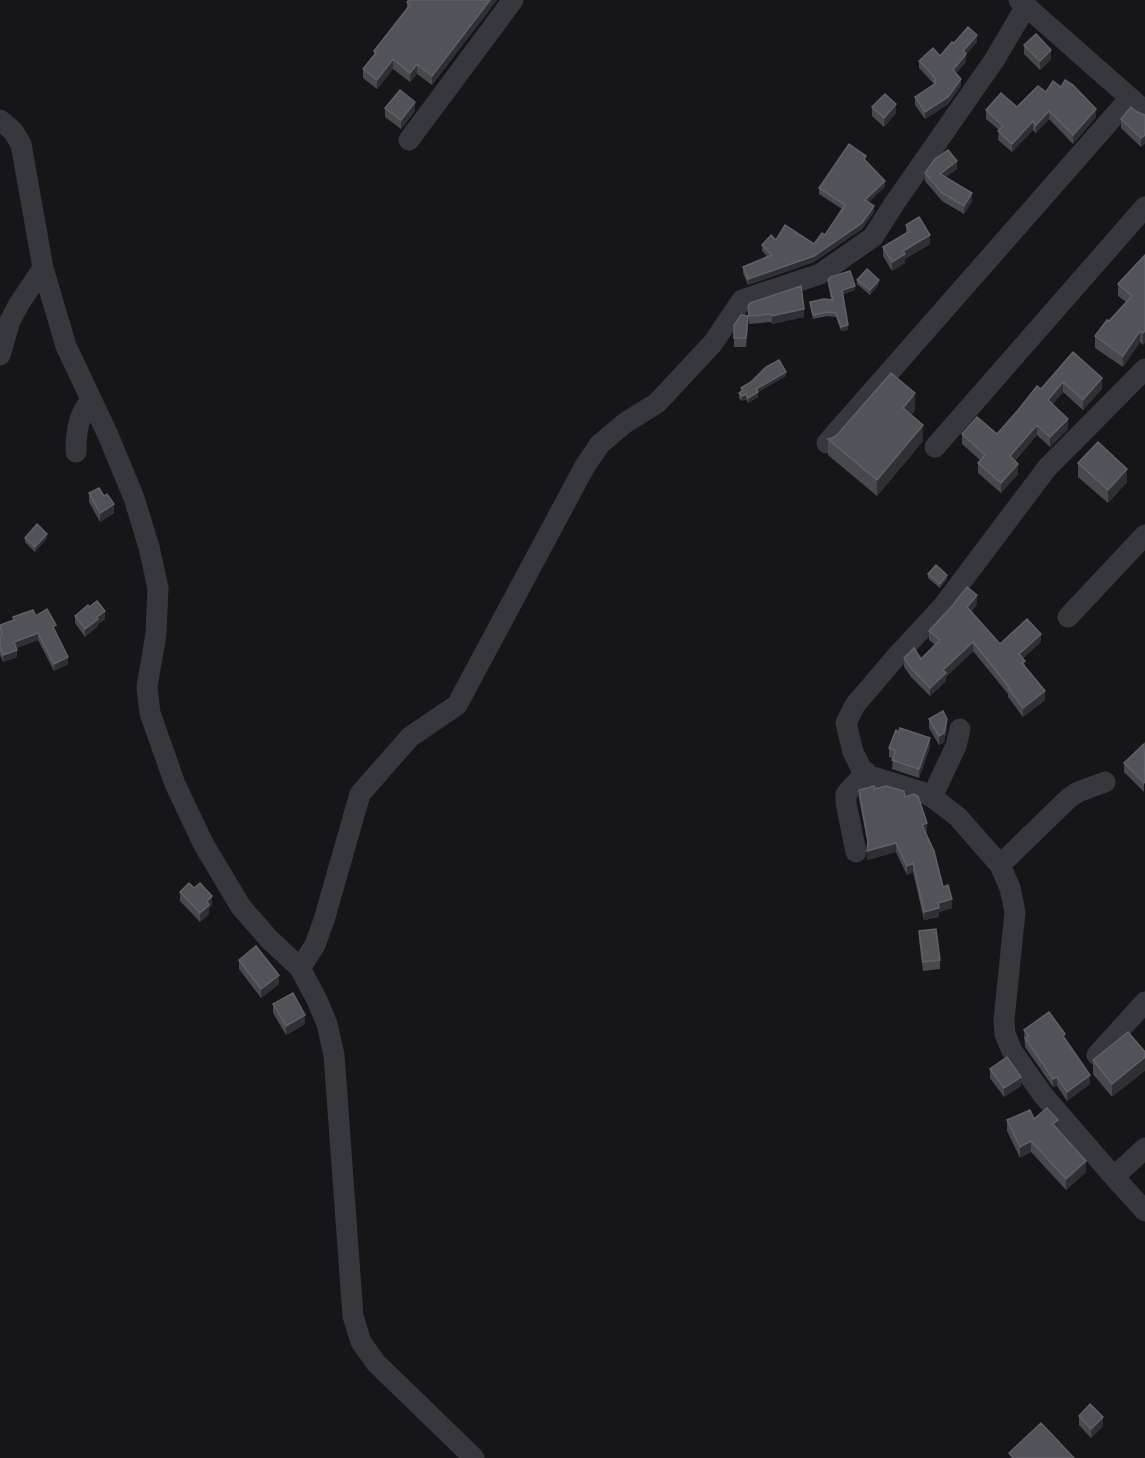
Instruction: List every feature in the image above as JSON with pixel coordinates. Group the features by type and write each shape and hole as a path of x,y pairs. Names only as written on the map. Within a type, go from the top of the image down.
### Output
{"street":[{"path":"409,140 513,0"},
{"path":"300,968 315,945 324,920 360,794 410,737 457,705 585,466 600,444 625,423 657,403 713,344 742,300 820,274 873,237 995,59 1022,3 1138,104 827,443"},
{"path":"0,120 13,131 21,144 43,268 66,346 108,435 134,498 149,548 158,588 156,634 147,687 150,713 175,784 204,845 241,907 269,939 300,968 327,1024 334,1055 353,1316 360,1342 376,1363 474,1458"},
{"path":"935,447 1145,207"},
{"path":"0,355 10,321 43,268"},
{"path":"1145,369 1047,468 943,606 855,705 846,723 852,752 861,768 870,776 932,797 958,817 1000,865 1010,888 1015,912 1004,1020 1005,1034 1012,1051 1043,1095 1145,1210"},
{"path":"76,452 81,414 92,400"},
{"path":"1068,616 1145,535"},
{"path":"932,797 956,746 960,729"},
{"path":"856,852 846,794 866,772"},
{"path":"1000,865 1069,798 1078,792 1105,782"},
{"path":"1097,1055 1145,1002"},
{"path":"1114,1177 1145,1148"}],"building":[{"path":"409,0 490,0 432,76 417,64 410,73 393,59 377,80 363,69 410,5 407,2"},
{"path":"968,27 977,35 963,51 966,54 953,70 961,79 948,97 925,112 915,97 936,83 934,81 936,79 919,61 933,48 940,56"},
{"path":"1036,34 1051,50 1040,61 1024,45"},
{"path":"1065,80 1073,85 1096,109 1073,135 1049,111 1036,125 1033,121 1012,144 998,131 1003,126 986,110 1001,93 1017,107 1038,86 1046,92 1053,81 1061,87"},
{"path":"400,90 415,102 401,120 385,108"},
{"path":"885,94 896,104 884,118 872,107"},
{"path":"1131,107 1145,115 1145,135 1141,138 1121,119"},
{"path":"849,144 866,156 864,159 885,181 865,200 874,206 862,223 814,256 748,279 743,267 772,255 762,245 771,235 776,240 785,225 814,244 822,233 825,235 845,205 819,188"},
{"path":"948,150 957,161 940,174 972,193 964,206 942,193 925,173 935,159"},
{"path":"919,217 930,235 903,251 905,254 892,262 883,247 910,231 906,225"},
{"path":"1145,255 1145,331 1143,333 1140,331 1123,356 1095,336 1107,320 1109,321 1132,296 1118,284"},
{"path":"867,269 879,280 870,290 857,280"},
{"path":"850,271 855,286 842,290 848,325 841,327 836,313 813,315 810,302 833,300 828,280"},
{"path":"801,286 804,309 772,316 771,314 749,316 750,303"},
{"path":"741,315 748,316 746,338 734,338 734,325"},
{"path":"1073,352 1102,378 1083,400 1063,382 1048,400 1068,419 1050,437 1037,425 1010,456 1018,464 1001,483 978,463 985,455 962,434 977,417 997,434 1037,386 1041,389"},
{"path":"779,360 786,372 756,389 758,392 748,398 746,394 742,396 739,393 743,390 741,388 751,382 766,367"},
{"path":"891,373 915,393 903,408 923,425 877,480 828,439 837,435"},
{"path":"1098,442 1127,469 1108,490 1078,463"},
{"path":"99,488 104,496 107,494 114,504 100,513 89,493"},
{"path":"37,524 47,534 35,547 25,538"},
{"path":"936,565 947,575 940,584 928,574"},
{"path":"967,587 977,595 967,607 1000,644 1027,619 1041,634 1019,654 1025,661 1022,663 1045,691 1023,708 973,642 943,670 946,673 930,688 904,658 914,648 921,659 940,640 929,631"},
{"path":"97,601 105,611 85,629 75,616"},
{"path":"47,609 56,625 53,627 68,657 54,664 38,633 14,642 17,650 3,655 0,648 0,635 2,634 0,625 14,620 13,617 33,610 36,616"},
{"path":"943,711 947,719 944,733 939,736 929,719"},
{"path":"900,728 930,738 919,769 892,760 896,751 889,748 896,730 899,732"},
{"path":"1144,744 1145,782 1144,783 1124,763"},
{"path":"874,786 875,789 886,786 904,791 905,797 914,794 918,796 927,823 922,825 934,851 943,887 948,885 952,899 938,903 939,908 924,912 913,863 907,866 896,843 867,851 868,841 859,790"},
{"path":"189,883 194,888 200,883 212,896 207,901 209,905 200,913 180,892"},
{"path":"936,929 940,960 923,962 919,931"},
{"path":"256,946 279,975 261,989 239,960"},
{"path":"293,993 305,1015 286,1026 273,1004"},
{"path":"1049,1012 1090,1075 1067,1092 1057,1077 1053,1079 1025,1038 1029,1036 1024,1030"},
{"path":"1128,1032 1145,1052 1145,1057 1112,1084 1093,1060"},
{"path":"1007,1057 1021,1077 1004,1088 990,1069"},
{"path":"1047,1108 1058,1120 1053,1124 1086,1161 1066,1179 1031,1141 1020,1147 1007,1120 1030,1110 1034,1119"},
{"path":"1090,1404 1103,1417 1091,1429 1079,1416"},
{"path":"1041,1423 1074,1458 1013,1458 1009,1453"}]}
